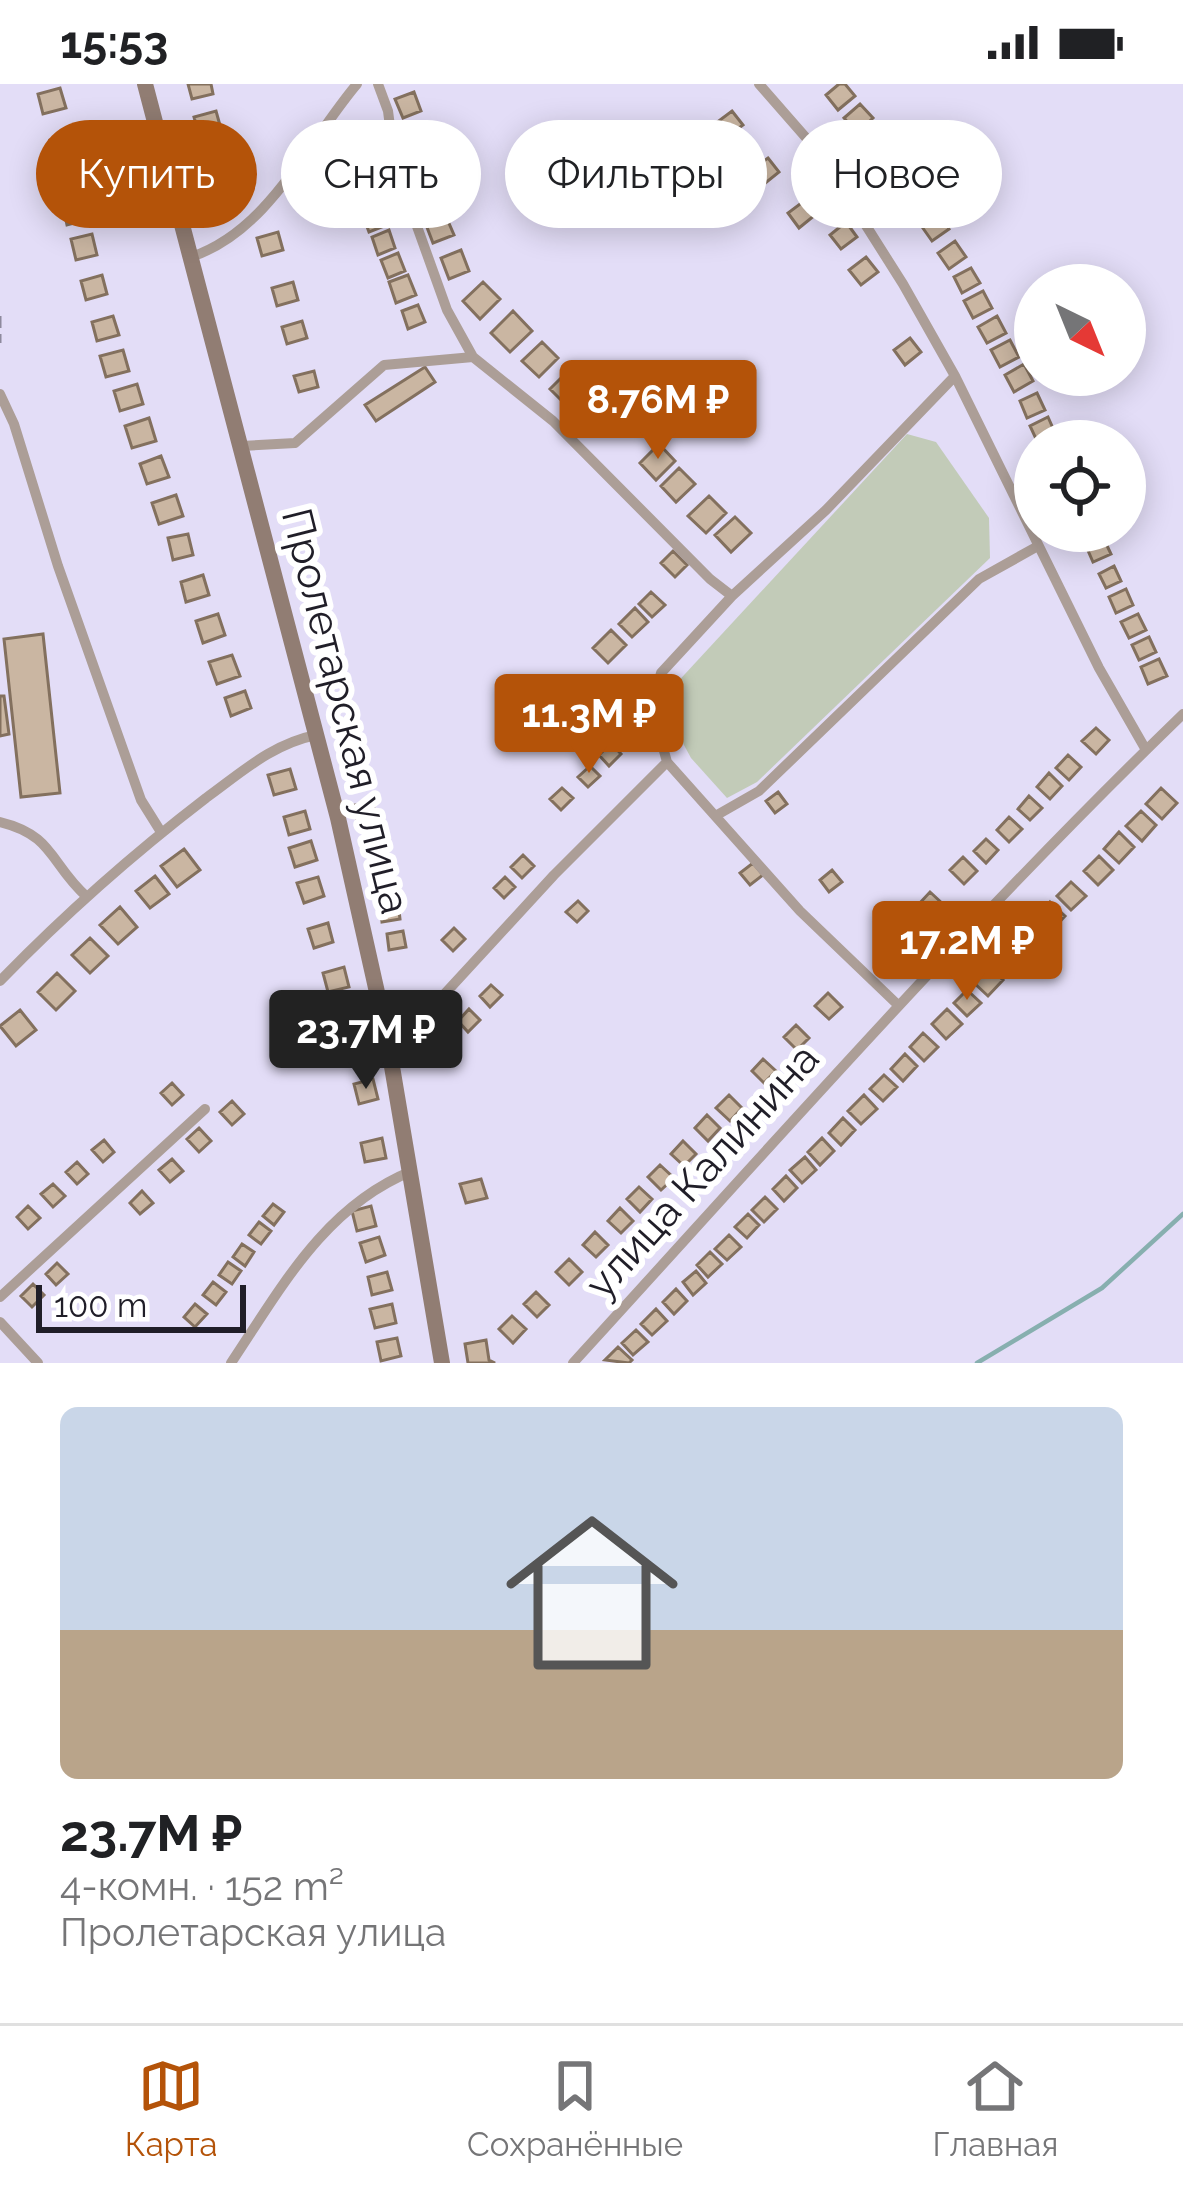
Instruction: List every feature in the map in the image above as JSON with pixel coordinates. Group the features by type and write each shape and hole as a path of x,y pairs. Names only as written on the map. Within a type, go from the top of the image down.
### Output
{"street":[{"name":"Пролетарская улица","path":"145,84 316,734 387,1036 442,1363"},
{"path":"191,257 217,248 292,178 328,118 357,84"},
{"path":"378,84 388,111 395,165 447,310 473,357 538,408 710,580 732,596"},
{"path":"759,84 822,156 955,376 1014,497"},
{"path":"242,446 295,443 384,365 473,357"},
{"path":"898,1005 800,911 667,762 652,707 662,673 732,596 826,510 955,376"},
{"path":"0,394 141,800 161,832"},
{"path":"717,815 759,791 979,579 1027,552"},
{"path":"1041,552 1146,750"},
{"name":"улица Калинина","path":"573,1363 898,1005 1091,802 1183,714"},
{"path":"0,981 161,832 267,752 316,734"},
{"path":"387,1036 428,1012 554,874 667,762"},
{"path":"0,822 26,828 41,839 87,897"},
{"path":"0,1297 205,1109"},
{"path":"231,1363 325,1228 367,1192 412,1171"},
{"path":"0,1322 38,1363"}],"path":[{"path":"0,316 0,343"}],"green space":[{"path":"907,434 936,442 989,518 990,558 757,782 727,798 691,758 660,701"}],"building":[{"path":"188,84 211,84 213,94 192,99"},
{"path":"839,84 855,96 838,110 826,95"},
{"path":"60,88 66,108 43,114 38,94"},
{"path":"414,92 421,111 403,118 395,99"},
{"path":"860,104 873,118 846,120"},
{"path":"216,111 218,120 195,120"},
{"path":"767,159 779,172 767,182"},
{"path":"427,228 451,228 454,235 433,243"},
{"path":"839,228 850,228 857,237 841,249 830,235"},
{"path":"923,228 948,228 949,229 932,241"},
{"path":"389,230 395,248 378,255 372,237"},
{"path":"278,232 283,250 262,256 257,238"},
{"path":"92,234 97,255 76,260 71,239"},
{"path":"955,241 966,257 949,269 938,253"},
{"path":"461,250 469,271 449,279 441,258"},
{"path":"398,253 405,271 388,278 381,260"},
{"path":"866,257 878,272 861,285 849,270"},
{"path":"971,268 980,283 962,293 954,277"},
{"path":"102,275 107,294 86,300 81,281"},
{"path":"408,275 416,295 396,303 389,282"},
{"path":"293,282 298,300 277,306 272,288"},
{"path":"483,282 500,299 480,319 463,301"},
{"path":"983,291 992,308 973,318 964,301"},
{"path":"418,305 425,322 408,329 402,311"},
{"path":"513,311 532,331 510,352 491,333"},
{"path":"113,316 119,335 97,341 92,322"},
{"path":"997,316 1006,333 987,343 978,327"},
{"path":"302,321 307,338 287,344 282,327"},
{"path":"910,338 921,352 905,365 894,350"},
{"path":"1010,340 1014,360 1000,367 991,350"},
{"path":"542,342 558,358 539,377 522,361"},
{"path":"123,350 129,371 106,377 100,356"},
{"path":"425,367 435,382 376,421 365,405"},
{"path":"1014,370 1014,392 1005,375"},
{"path":"314,371 318,387 299,392 294,376"},
{"path":"568,371 583,386 565,404 550,389"},
{"path":"137,384 143,404 120,411 114,391"},
{"path":"594,395 612,413 591,434 573,415"},
{"path":"1038,396 1045,410 1027,418 1020,401"},
{"path":"149,418 156,441 132,448 125,426"},
{"path":"659,444 675,461 656,480 640,463"},
{"path":"161,456 169,477 147,484 140,464"},
{"path":"679,468 695,484 676,502 661,486"},
{"path":"176,495 183,516 159,524 152,503"},
{"path":"709,496 726,513 706,533 688,516"},
{"path":"735,517 751,533 731,552 715,535"},
{"path":"188,534 193,555 173,560 168,538"},
{"path":"673,551 687,565 675,577 661,563"},
{"path":"1089,552 1110,552 1111,554 1093,562"},
{"path":"1114,566 1121,581 1106,588 1099,574"},
{"path":"203,575 209,595 186,602 181,582"},
{"path":"1126,589 1133,605 1116,613 1109,597"},
{"path":"651,592 665,605 652,617 639,604"},
{"path":"635,608 648,622 632,637 619,624"},
{"path":"218,614 225,635 203,643 196,621"},
{"path":"1138,614 1146,630 1129,638 1121,622"},
{"path":"611,630 626,645 608,663 593,648"},
{"path":"43,634 60,793 21,797 4,639"},
{"path":"1149,637 1156,652 1139,660 1132,645"},
{"path":"232,655 240,676 217,684 209,662"},
{"path":"1159,659 1167,676 1148,684 1141,667"},
{"path":"245,691 251,708 231,716 225,698"},
{"path":"0,696 4,696 9,734 0,736"},
{"path":"355,719 357,735 340,738 337,721"},
{"path":"1096,728 1109,740 1096,754 1082,741"},
{"path":"611,743 621,754 609,766 599,755"},
{"path":"362,745 364,762 346,764 344,747"},
{"path":"1068,755 1081,767 1069,780 1056,768"},
{"path":"590,766 600,776 588,787 578,777"},
{"path":"290,769 296,789 274,795 268,775"},
{"path":"367,771 370,787 353,790 350,773"},
{"path":"1049,773 1062,786 1050,799 1037,787"},
{"path":"562,788 573,798 561,810 550,799"},
{"path":"1161,788 1177,803 1162,819 1146,804"},
{"path":"778,792 787,804 775,813 766,801"},
{"path":"1029,796 1042,808 1030,820 1018,809"},
{"path":"373,803 376,821 357,823 355,805"},
{"path":"305,811 310,829 289,835 284,817"},
{"path":"1141,811 1156,825 1142,841 1126,826"},
{"path":"1009,817 1022,829 1009,842 997,830"},
{"path":"1119,832 1134,847 1119,863 1104,849"},
{"path":"381,836 384,853 366,855 364,839"},
{"path":"986,839 998,850 986,863 974,851"},
{"path":"311,841 317,860 295,867 289,848"},
{"path":"184,849 200,870 177,887 161,866"},
{"path":"523,855 534,866 522,878 511,867"},
{"path":"1099,856 1113,870 1098,885 1084,871"},
{"path":"963,857 977,871 964,884 950,870"},
{"path":"753,863 763,875 750,885 740,873"},
{"path":"832,870 842,882 829,892 820,880"},
{"path":"391,872 393,889 376,892 373,874"},
{"path":"155,876 169,894 150,908 136,891"},
{"path":"318,877 324,896 304,903 297,883"},
{"path":"505,877 515,887 504,898 494,888"},
{"path":"1071,882 1086,896 1071,910 1057,896"},
{"path":"930,892 944,905 931,919 918,905"},
{"path":"578,901 588,911 577,922 566,912"},
{"path":"398,902 400,919 382,922 380,904"},
{"path":"1050,902 1065,916 1050,932 1036,918"},
{"path":"120,907 137,927 118,944 100,925"},
{"path":"328,923 333,942 314,948 308,929"},
{"path":"1028,925 1042,939 1028,954 1013,940"},
{"path":"454,928 465,939 453,951 442,940"},
{"path":"403,931 406,947 389,950 387,934"},
{"path":"90,938 108,956 90,973 72,955"},
{"path":"1006,948 1020,961 1006,975 993,961"},
{"path":"988,966 1003,980 988,996 973,982"},
{"path":"344,967 349,987 328,992 323,973"},
{"path":"57,973 75,991 56,1010 38,992"},
{"path":"491,985 502,995 490,1007 480,996"},
{"path":"967,990 981,1003 967,1016 954,1003"},
{"path":"828,993 842,1007 829,1019 815,1006"},
{"path":"350,1000 355,1019 334,1025 329,1005"},
{"path":"469,1009 480,1020 468,1032 458,1021"},
{"path":"947,1009 962,1024 946,1039 932,1024"},
{"path":"20,1010 36,1030 16,1046 0,1026"},
{"path":"796,1025 809,1038 797,1050 784,1037"},
{"path":"442,1027 453,1038 440,1050 430,1039"},
{"path":"357,1030 362,1049 340,1055 335,1036"},
{"path":"923,1033 938,1047 924,1061 910,1047"},
{"path":"905,1054 917,1066 903,1081 891,1069"},
{"path":"763,1059 776,1071 764,1083 752,1071"},
{"path":"884,1075 897,1087 883,1101 870,1089"},
{"path":"373,1079 378,1099 359,1104 354,1084"},
{"path":"172,1083 183,1095 172,1105 161,1093"},
{"path":"729,1095 742,1108 730,1121 716,1108"},
{"path":"864,1095 877,1109 861,1124 848,1111"},
{"path":"232,1101 244,1114 232,1125 220,1112"},
{"path":"707,1115 720,1128 708,1141 695,1128"},
{"path":"843,1118 855,1130 841,1145 829,1133"},
{"path":"199,1128 211,1141 199,1152 187,1139"},
{"path":"382,1138 386,1158 365,1162 361,1143"},
{"path":"822,1138 834,1151 820,1165 808,1152"},
{"path":"104,1140 114,1152 103,1162 92,1150"},
{"path":"683,1141 696,1154 684,1166 671,1154"},
{"path":"805,1157 816,1170 802,1183 790,1170"},
{"path":"172,1159 183,1171 170,1182 159,1170"},
{"path":"77,1162 88,1174 77,1184 66,1172"},
{"path":"660,1165 674,1178 661,1190 648,1177"},
{"path":"786,1176 797,1188 784,1201 773,1189"},
{"path":"481,1179 487,1198 466,1203 460,1184"},
{"path":"53,1184 65,1196 53,1207 41,1194"},
{"path":"639,1187 652,1199 640,1212 627,1199"},
{"path":"142,1191 153,1203 140,1214 130,1203"},
{"path":"765,1197 777,1209 764,1222 752,1210"},
{"path":"273,1204 284,1212 274,1225 263,1216"},
{"path":"28,1206 40,1218 28,1229 17,1217"},
{"path":"371,1206 376,1226 357,1231 352,1211"},
{"path":"620,1208 633,1221 621,1233 608,1221"},
{"path":"748,1214 759,1225 747,1238 735,1227"},
{"path":"259,1222 271,1231 261,1244 249,1235"},
{"path":"595,1232 608,1245 596,1257 583,1245"},
{"path":"729,1235 741,1247 727,1260 715,1249"},
{"path":"379,1237 385,1255 366,1262 360,1243"},
{"path":"242,1244 254,1252 245,1266 233,1257"},
{"path":"710,1252 722,1264 708,1277 697,1265"},
{"path":"569,1259 582,1272 569,1285 556,1272"},
{"path":"228,1262 241,1271 232,1284 219,1275"},
{"path":"57,1263 68,1274 56,1285 46,1274"},
{"path":"696,1271 706,1283 693,1295 683,1282"},
{"path":"387,1272 392,1290 372,1295 368,1277"},
{"path":"213,1282 226,1292 216,1305 203,1295"},
{"path":"33,1284 44,1295 32,1307 21,1296"},
{"path":"676,1289 687,1301 674,1314 663,1302"},
{"path":"536,1292 549,1305 537,1317 524,1304"},
{"path":"195,1304 207,1314 195,1327 184,1317"},
{"path":"392,1304 396,1323 375,1328 370,1309"},
{"path":"656,1309 667,1321 652,1335 641,1324"},
{"path":"512,1316 526,1329 513,1343 499,1329"},
{"path":"636,1330 648,1342 633,1355 622,1343"},
{"path":"397,1338 401,1356 381,1361 377,1342"},
{"path":"486,1340 489,1360 495,1363 468,1363 465,1344"},
{"path":"618,1347 632,1360 629,1363 605,1360"}],"waterway":[{"path":"977,1363 1102,1288 1183,1214"}]}
